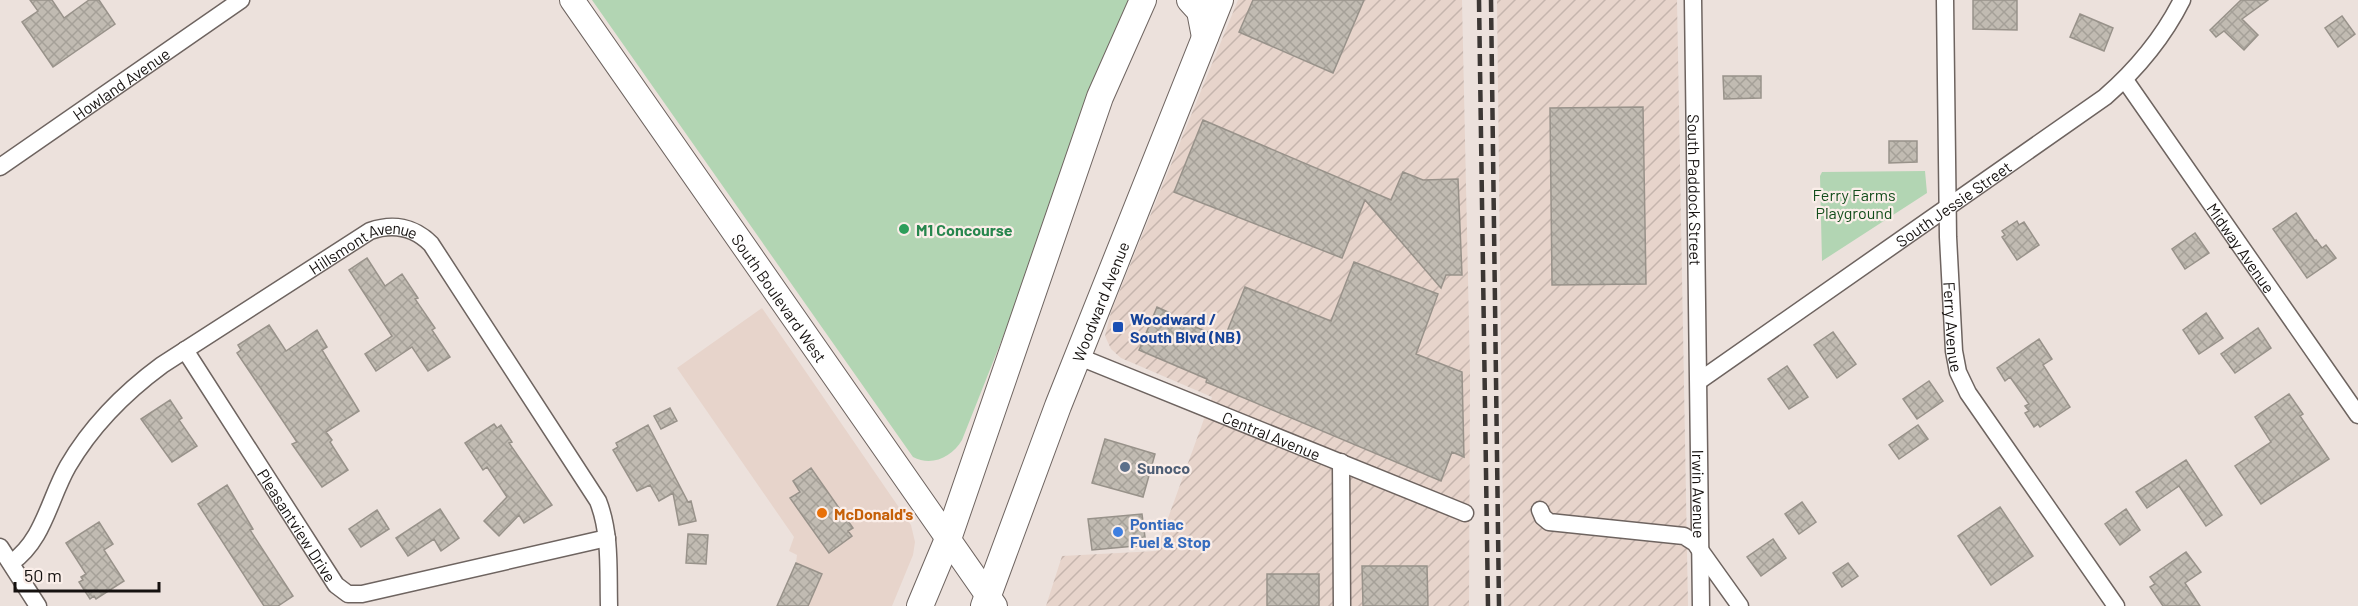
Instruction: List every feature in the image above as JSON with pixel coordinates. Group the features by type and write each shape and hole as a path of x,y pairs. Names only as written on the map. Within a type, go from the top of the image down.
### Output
{"main road":[{"path":"920,606 948,539 1100,97 1143,0"},
{"path":"1190,0 1200,11 1205,38"},
{"name":"Woodward Avenue","path":"989,603 1077,356 1220,0"}],"street":[{"name":"Howland Avenue","path":"0,167 241,0"},
{"name":"South Boulevard West","path":"572,0 948,539 989,603"},
{"name":"South Paddock Street","path":"1693,0 1699,381"},
{"name":"Ferry Avenue","path":"1945,0 1948,208 1954,351 1962,383 2116,606"},
{"name":"South Jessie Street","path":"1699,381 2105,98 2125,80 2160,38 2182,0"},
{"name":"Midway Avenue","path":"2125,80 2358,416"},
{"name":"Hillsmont Avenue","path":"10,563 21,556 32,544 67,468 83,442 102,418 146,376 370,231 388,226 412,230 426,239 436,251 592,490 602,512 607,538 609,606"},
{"name":"Pleasantview Drive","path":"185,350 336,585 348,594 362,594 607,538"},
{"name":"Central Avenue","path":"1077,356 1465,513"},
{"name":"Irwin Avenue","path":"1699,381 1701,606"},
{"path":"1341,462 1342,606"},
{"path":"1540,510 1549,522 1678,535 1690,539 1701,550 1740,606"},
{"path":"0,547 38,606"}],"shaded area":[{"path":"1238,0 1462,0 1470,372 1469,606 1046,606 1062,556 1156,551 1212,397 1121,358 1111,349 1105,336 1111,312"},
{"path":"1497,0 1677,0 1688,606 1504,606"},
{"path":"762,308 911,525 915,542 913,555 892,606 777,606 796,563 797,555 789,551 794,537 677,368"}],"green space":[{"name":"M1 Concourse","path":"592,0 1152,0 1020,294 962,440 953,451 941,459 927,461 913,457"},
{"name":"Ferry Farms Playground","path":"1925,171 1927,193 1822,261 1820,176 1822,172"}],"building":[{"path":"30,0 52,0 64,18 89,0 99,0 115,24 53,67 22,22 38,11"},
{"path":"1253,0 1364,0 1333,73 1239,32"},
{"path":"1973,0 2017,0 2017,30 1973,29"},
{"path":"2241,0 2268,0 2242,19 2258,35 2244,50 2224,31 2216,37 2210,30"},
{"path":"2080,14 2113,28 2104,51 2070,37"},
{"path":"2342,16 2355,34 2338,47 2325,28"},
{"path":"1723,76 1761,76 1761,98 1724,99"},
{"path":"1643,107 1646,284 1552,285 1550,108"},
{"path":"1203,120 1391,200 1403,172 1423,180 1458,179 1462,275 1446,275 1441,288 1365,200 1342,258 1174,192"},
{"path":"1889,141 1917,141 1917,162 1889,163"},
{"path":"2296,213 2315,241 2322,248 2326,245 2336,258 2307,278 2273,229"},
{"path":"2017,221 2019,225 2024,222 2039,245 2017,260 2002,237 2005,235 2002,231"},
{"path":"2195,233 2209,253 2185,269 2172,249"},
{"path":"367,258 385,286 402,274 418,298 415,299 435,328 432,330 450,357 428,371 412,347 376,371 365,354 392,336 349,270"},
{"path":"1354,262 1438,294 1416,354 1462,372 1464,457 1452,452 1441,481 1206,382 1207,379 1139,350 1157,307 1170,313 1169,316 1224,339 1245,287 1331,321"},
{"path":"2206,313 2223,338 2199,354 2183,330"},
{"path":"269,325 286,351 317,330 327,347 322,350 359,411 326,432 348,470 322,487 292,444 297,442 237,353 241,350 238,345"},
{"path":"2258,328 2271,348 2235,373 2221,354"},
{"path":"1833,332 1856,364 1837,378 1814,345"},
{"path":"2039,339 2052,359 2043,365 2070,407 2040,427 2038,424 2034,427 2025,413 2029,411 2025,406 2029,404 2010,377 2005,381 1997,368"},
{"path":"1787,366 1808,397 1789,409 1768,379"},
{"path":"1929,381 1943,401 1917,419 1903,399"},
{"path":"2289,394 2303,414 2300,416 2329,459 2261,504 2235,466 2271,442 2255,417"},
{"path":"170,400 182,418 179,420 197,446 172,462 141,419"},
{"path":"670,408 677,421 661,429 654,416"},
{"path":"494,424 497,428 501,425 512,442 509,443 552,505 524,523 519,515 499,536 484,521 507,497 487,467 483,470 465,443"},
{"path":"648,425 688,502 691,501 696,521 679,525 673,493 659,501 650,485 637,491 613,450 618,447 616,443"},
{"path":"1918,425 1928,439 1899,459 1889,445"},
{"path":"1105,439 1155,454 1143,497 1092,483"},
{"path":"2186,460 2222,515 2206,526 2179,486 2147,508 2136,492"},
{"name":"McDonald's","path":"811,468 853,528 848,531 852,536 829,553 790,498 800,492 793,481"},
{"path":"227,485 253,529 250,530 293,596 278,606 264,606 198,504"},
{"path":"1802,502 1816,522 1799,534 1785,514"},
{"path":"2000,507 2033,556 1991,585 1958,536"},
{"path":"440,509 459,538 441,551 434,539 408,556 396,538"},
{"path":"2126,509 2140,530 2120,545 2105,524"},
{"path":"377,510 389,529 361,547 349,529"},
{"path":"1142,514 1146,545 1092,550 1088,519"},
{"path":"99,522 113,544 104,550 124,581 96,599 94,596 90,599 79,582 86,574 66,543"},
{"path":"688,534 708,535 706,564 686,563"},
{"path":"1773,539 1786,558 1761,576 1747,557"},
{"path":"2186,552 2201,572 2185,583 2200,606 2163,606 2150,587 2155,584 2150,577"},
{"path":"796,563 822,574 808,606 777,606"},
{"path":"1848,563 1858,576 1842,587 1833,573"},
{"path":"1362,566 1427,566 1428,606 1363,606"},
{"path":"1267,574 1319,574 1319,606 1267,606"}],"railway":[{"path":"1479,0 1488,606"},
{"path":"1491,0 1499,606"}],"place":[{"name":"M1 Concourse","path":"904,229"},
{"name":"Woodward / South Blvd (NB)","path":"1118,327"},
{"name":"Sunoco","path":"1125,467"},
{"name":"McDonald's","path":"822,513"},
{"name":"Pontiac Fuel & Stop","path":"1118,532"}]}
